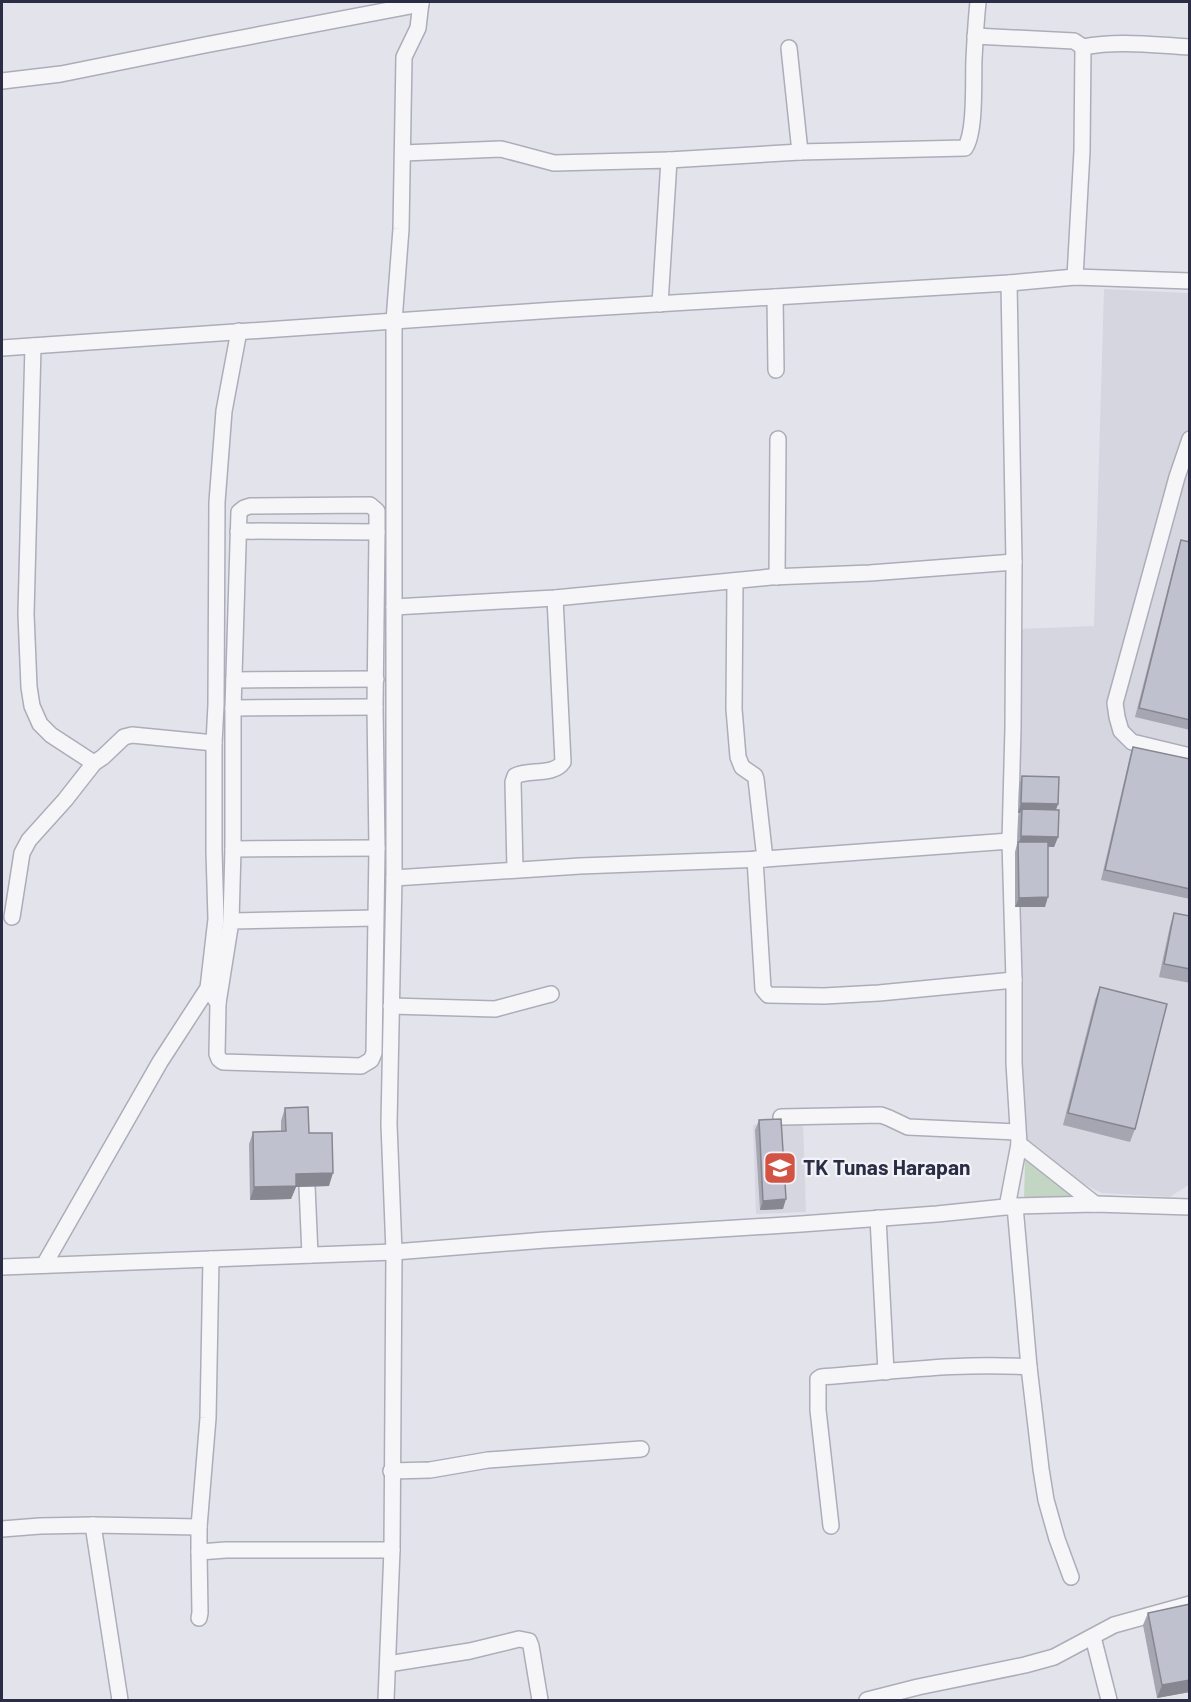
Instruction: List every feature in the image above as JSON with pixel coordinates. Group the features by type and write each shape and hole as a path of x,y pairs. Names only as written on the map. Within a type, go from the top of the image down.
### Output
{"street":[{"path":"403,153 501,149 554,163 669,160 800,152 965,148 972,123 978,2"},
{"path":"2,81 61,74 421,3 418,28 404,57 401,229 394,321 394,878 389,1124 394,1252 392,1550 386,1701"},
{"path":"975,36 1074,41 1083,47 1120,43 1190,47"},
{"path":"1075,277 1082,151 1083,47"},
{"path":"789,48 800,152"},
{"path":"660,304 669,160"},
{"path":"2,348 1075,277 1190,281"},
{"path":"1009,283 1014,562 1010,841 1014,1063 1018,1138 1011,1207 1046,1500 1071,1576"},
{"path":"775,297 776,370"},
{"path":"44,1265 160,1062 208,988 216,919 213,851 217,502 224,411 239,331"},
{"path":"33,346 26,614 29,687 32,706 40,724 51,735 94,763"},
{"path":"777,577 778,439"},
{"path":"1190,439 1115,703 1116,717 1121,731 1132,742 1190,756"},
{"path":"370,505 377,511 375,707 377,848 374,1053 371,1060 361,1066 223,1062 217,1054 218,1003 231,921 232,708 238,531 239,512 250,506 370,505"},
{"path":"238,531 377,532"},
{"path":"394,608 555,598 777,577 870,573 1014,562"},
{"path":"735,581 734,709 738,757 742,767 753,774 756,779 764,989 768,995 824,996 879,993 1014,980"},
{"path":"515,869 513,782 515,776 554,769 560,767 563,762 555,598"},
{"path":"234,680 376,679"},
{"path":"232,708 375,707"},
{"path":"12,917 22,853 29,840 94,763 124,737 132,735 214,743"},
{"path":"394,878 515,869 760,859 1010,841"},
{"path":"233,849 377,848"},
{"path":"231,921 375,918"},
{"path":"208,988 218,1003"},
{"path":"392,1006 495,1009 551,994"},
{"path":"781,1117 880,1115 908,1127 1018,1138 1095,1204"},
{"path":"307,1186 310,1255"},
{"path":"2,1268 394,1252 1011,1207 1095,1204 1190,1207"},
{"path":"878,1218 886,1372"},
{"path":"199,1618 199,1527 208,1418 211,1258"},
{"path":"831,1526 818,1410 818,1379 952,1366 1029,1367"},
{"path":"392,1471 430,1470 488,1460 641,1449"},
{"path":"2,1529 93,1525 199,1527"},
{"path":"93,1525 120,1701"},
{"path":"199,1552 392,1550"},
{"path":"867,1701 918,1687 1054,1657 1114,1625 1190,1604"},
{"path":"1093,1636 1109,1701"},
{"path":"388,1664 470,1651 519,1638 525,1639 531,1646 540,1701"}],"shaded area":[{"path":"1104,289 1189,293 1190,1184 1170,1197 1102,1193 1062,1173 1024,1142 1014,923 1020,629 1094,626"},
{"name":"TK Tunas Harapan","path":"803,1122 806,1212 756,1214 753,1125"}],"green space":[{"path":"1025,1160 1078,1198 1024,1201"}],"building":[{"path":"1181,540 1190,542 1190,720 1139,708"},
{"path":"1133,747 1190,759 1190,889 1105,870"},
{"path":"1022,776 1059,777 1058,804 1021,803"},
{"path":"1022,809 1059,810 1058,837 1021,836"},
{"path":"1018,842 1048,842 1048,897 1019,898"},
{"path":"1174,913 1190,916 1190,969 1164,964"},
{"path":"1100,987 1167,1004 1135,1129 1068,1113"},
{"path":"308,1107 309,1133 332,1133 333,1173 296,1174 296,1186 254,1187 253,1132 286,1131 285,1108"},
{"path":"781,1119 786,1199 763,1201 759,1120"},
{"path":"1190,1604 1190,1680 1162,1685 1148,1613"}],"place":[{"name":"TK Tunas Harapan","path":"780,1168"}]}
